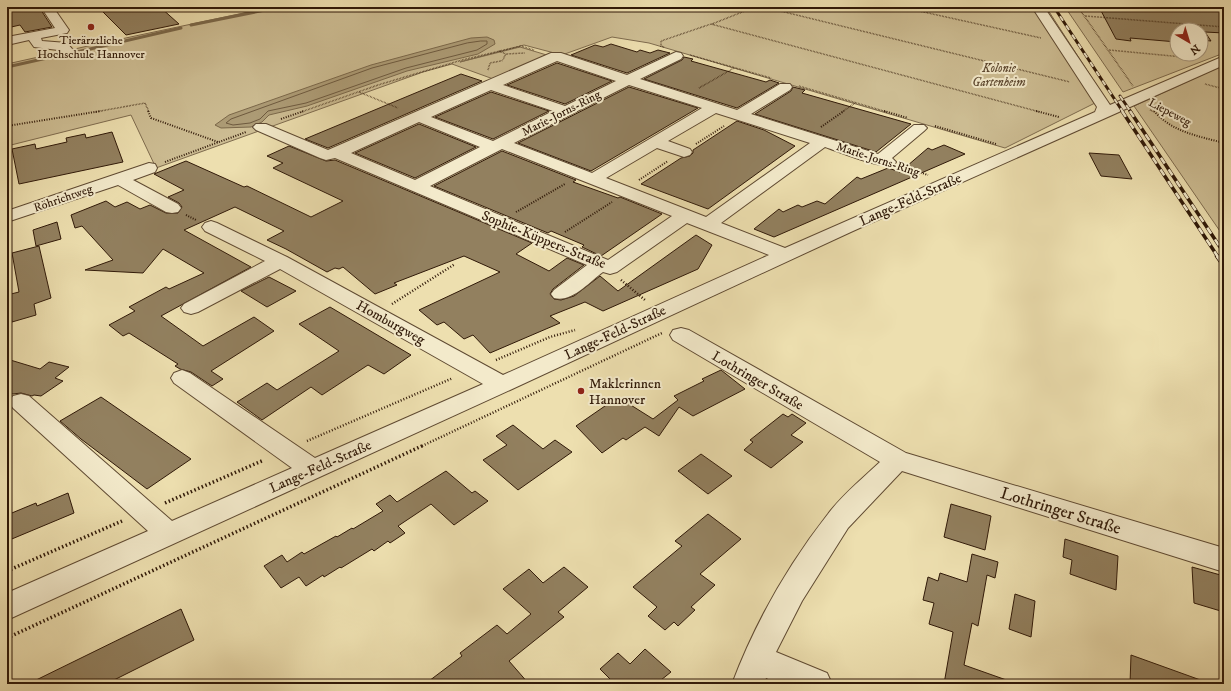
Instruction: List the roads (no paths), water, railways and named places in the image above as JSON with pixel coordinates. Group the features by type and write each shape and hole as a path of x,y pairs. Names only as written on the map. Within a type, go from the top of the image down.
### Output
{"street":[{"path":"7,41 63,30 47,7"},
{"path":"1038,7 1104,107 1102,113"},
{"path":"33,36 38,44 62,46 67,50"},
{"path":"337,153 556,56 628,80 672,52"},
{"name":"Lange-Feld-Straße","path":"7,607 1081,123 1136,95 1223,61"},
{"name":"Marie-Jorns-Ring","path":"498,145 628,80 884,161 920,124"},
{"path":"739,115 784,83"},
{"path":"491,85 566,111"},
{"path":"587,177 655,142 715,107"},
{"path":"419,117 498,145"},
{"name":"Sophie-Küppers-Straße","path":"261,127 326,155 337,153 605,266 686,216"},
{"name":"Marie-Jorns-Ring","path":"708,224 815,138"},
{"path":"655,142 684,152"},
{"path":"416,186 498,145"},
{"name":"Marie-Jorns-Ring","path":"498,145 627,192 786,255"},
{"name":"Röhrichtweg","path":"7,217 149,168"},
{"path":"119,179 172,208"},
{"name":"Homburgweg","path":"211,227 280,261 476,369 502,385"},
{"path":"191,308 280,261"},
{"path":"560,294 605,266"},
{"name":"Lothringer Straße","path":"672,334 897,460 1224,560"},
{"path":"182,378 312,469"},
{"path":"21,402 146,511 169,534"},
{"path":"816,684 753,672 791,592 838,520 897,460"}],"water":[{"path":"487,37 494,40 495,44 478,54 407,71 307,106 269,115 262,122 251,127 221,128 215,125 229,115 371,65 471,38"}],"waterway":[{"path":"191,25 280,7"},
{"path":"77,52 181,28"},
{"path":"7,67 65,54"}],"railway":[{"path":"1054,7 1123,112"},
{"path":"1120,96 1131,112"},
{"path":"1122,111 1218,257"},
{"path":"1130,111 1224,253"},
{"path":"1217,256 1224,266"}],"place":[{"name":"Tierärztliche Hochschule Hannover","path":"91,27"},
{"name":"Maklerinnen Hannover","path":"581,391"}],"park label":[{"name":"Kolonie Gartenheim","path":"999,75"}]}
